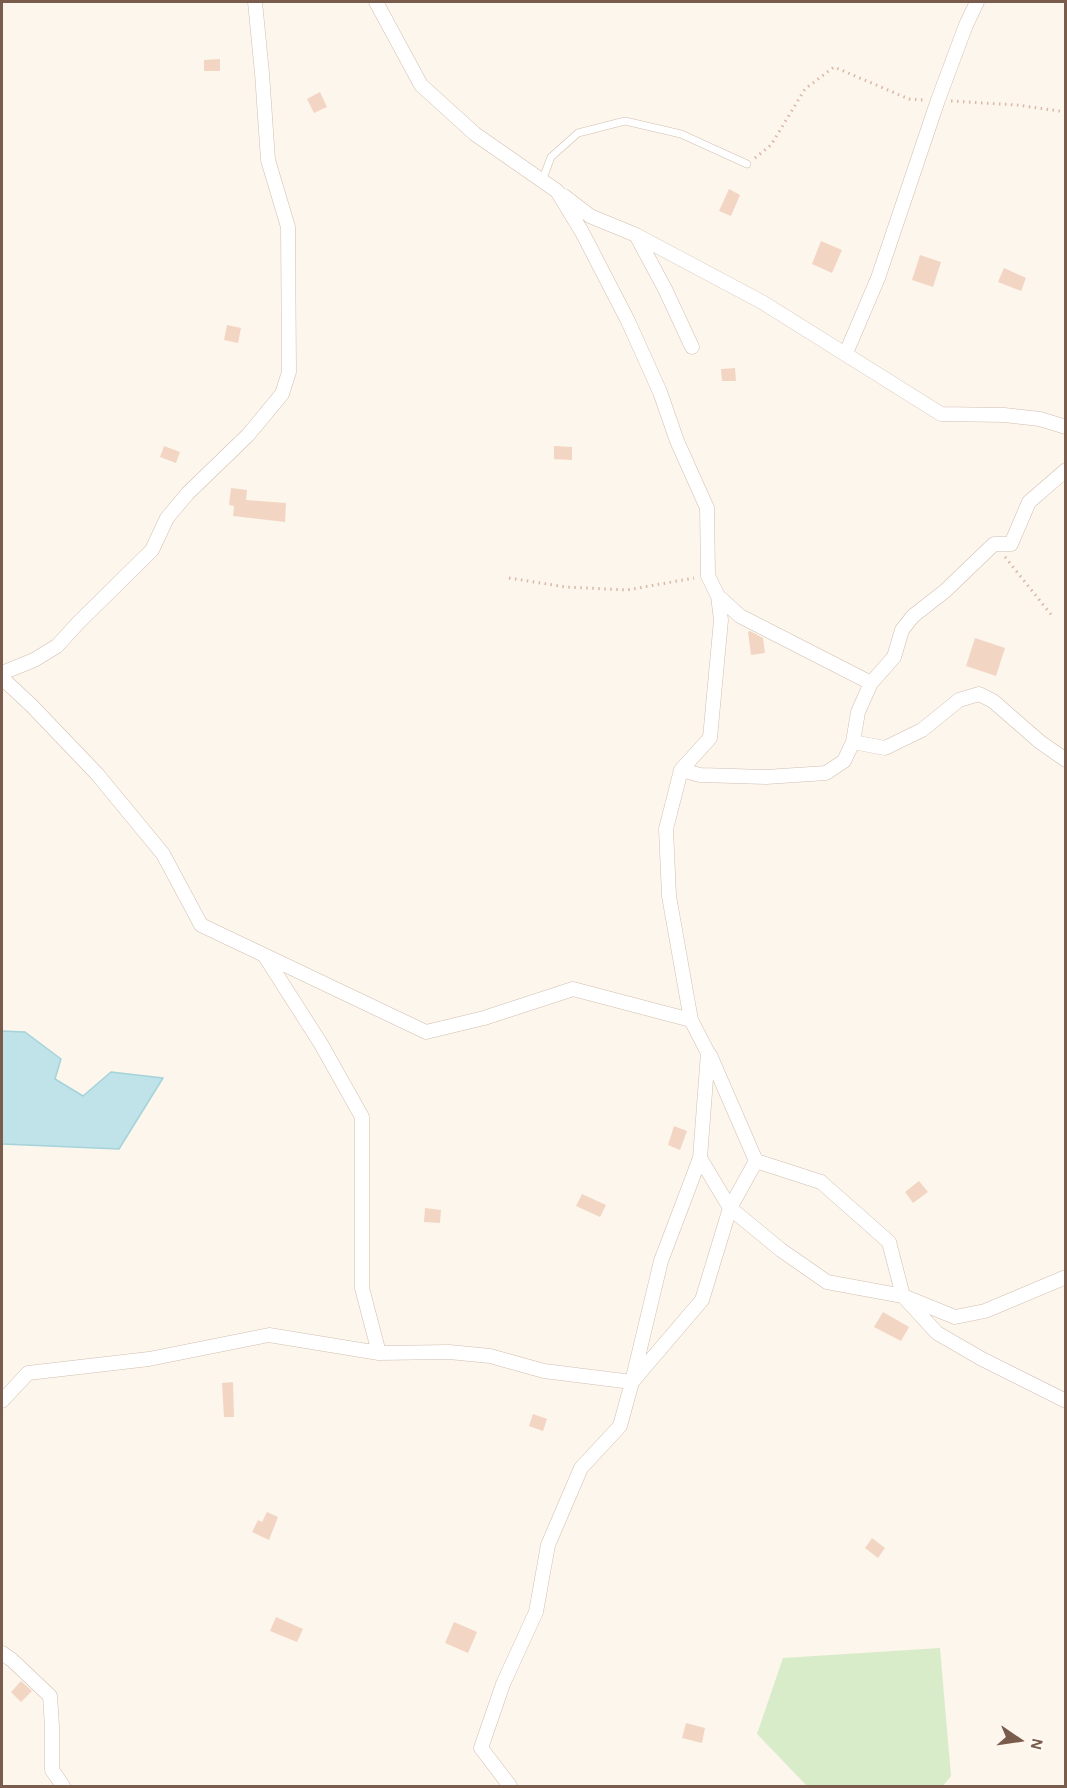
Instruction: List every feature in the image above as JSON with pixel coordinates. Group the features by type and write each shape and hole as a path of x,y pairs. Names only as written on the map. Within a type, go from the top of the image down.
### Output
{"street":[{"path":"2,673 34,660 57,646 152,550 167,519 181,501 248,435 282,394 289,372 288,227 268,160 255,2"},
{"path":"376,2 422,85 475,134 590,216 636,235 762,302 941,414 1004,415 1040,419 1065,427"},
{"path":"846,353 878,278 938,100 977,2"},
{"path":"557,192 582,232 628,321 660,392 676,441 707,508 708,576 718,596 721,620 710,738 681,770 666,829 669,896 691,1020 756,1161 821,1182 889,1242 903,1296 937,1333 982,1359 1065,1401"},
{"path":"636,235 692,347"},
{"path":"681,770 700,775 766,777 826,773 844,761 853,742 858,712 871,683 894,657 902,630 913,616 945,591 994,544 1011,544 1029,502 1065,470"},
{"path":"718,596 740,616 871,683"},
{"path":"2,678 32,706 96,774 163,854 201,925 265,957 426,1032 484,1018 573,988 691,1020"},
{"path":"853,742 885,748 922,730 959,700 979,694 993,701 1040,742 1065,760"},
{"path":"265,957 321,1044 362,1117 362,1288 379,1353"},
{"path":"510,1786 481,1748 503,1684 536,1612 548,1545 581,1468 620,1426 661,1261 700,1158 708,1053"},
{"path":"700,1158 730,1208 781,1250 827,1282 903,1296 955,1317 985,1311 1065,1277"},
{"path":"632,1382 702,1300 730,1208 756,1161"},
{"path":"2,1401 28,1373 150,1359 269,1335 379,1353 449,1352 490,1356 544,1371 632,1382"},
{"path":"2,1653 50,1696 51,1770 63,1786"}],"lane":[{"path":"542,181 550,157 578,133 625,121 681,134 747,164"}],"path":[{"path":"747,164 771,145 805,89 834,67 909,99 1017,105 1065,112"},
{"path":"994,544 1053,617"},
{"path":"509,578 566,587 627,590 708,576"}],"green space":[{"path":"940,1648 951,1776 943,1786 807,1786 757,1734 783,1658"}],"water":[{"path":"2,1031 25,1032 61,1059 55,1079 83,1096 111,1072 163,1078 119,1149 2,1144"}],"building":[{"path":"220,59 220,71 204,71 204,60"},
{"path":"320,92 327,107 314,113 307,99"},
{"path":"729,189 740,195 731,216 719,211"},
{"path":"821,241 842,250 832,273 812,264"},
{"path":"920,255 941,262 933,287 912,280"},
{"path":"1004,268 1026,278 1021,291 998,282"},
{"path":"227,325 241,328 238,343 224,340"},
{"path":"735,368 736,381 722,381 721,369"},
{"path":"164,446 180,452 176,463 160,457"},
{"path":"554,446 572,447 572,460 554,459"},
{"path":"231,488 247,490 246,500 286,503 285,522 233,516 234,506 229,505"},
{"path":"748,632 763,638 765,653 751,655"},
{"path":"975,638 1005,648 996,676 966,666"},
{"path":"674,1126 687,1131 680,1150 668,1145"},
{"path":"919,1181 928,1192 913,1203 905,1192"},
{"path":"582,1194 606,1205 600,1217 576,1206"},
{"path":"425,1208 441,1210 440,1223 424,1222"},
{"path":"883,1312 909,1327 901,1341 874,1327"},
{"path":"233,1382 234,1417 224,1417 222,1383"},
{"path":"533,1414 547,1419 543,1431 529,1426"},
{"path":"267,1512 278,1517 269,1540 252,1532 258,1520 262,1522"},
{"path":"872,1538 885,1548 878,1558 865,1548"},
{"path":"276,1617 303,1629 297,1642 270,1631"},
{"path":"454,1622 477,1632 468,1653 445,1643"},
{"path":"21,1681 32,1691 21,1702 11,1692"},
{"path":"686,1723 705,1728 702,1743 682,1738"}]}
